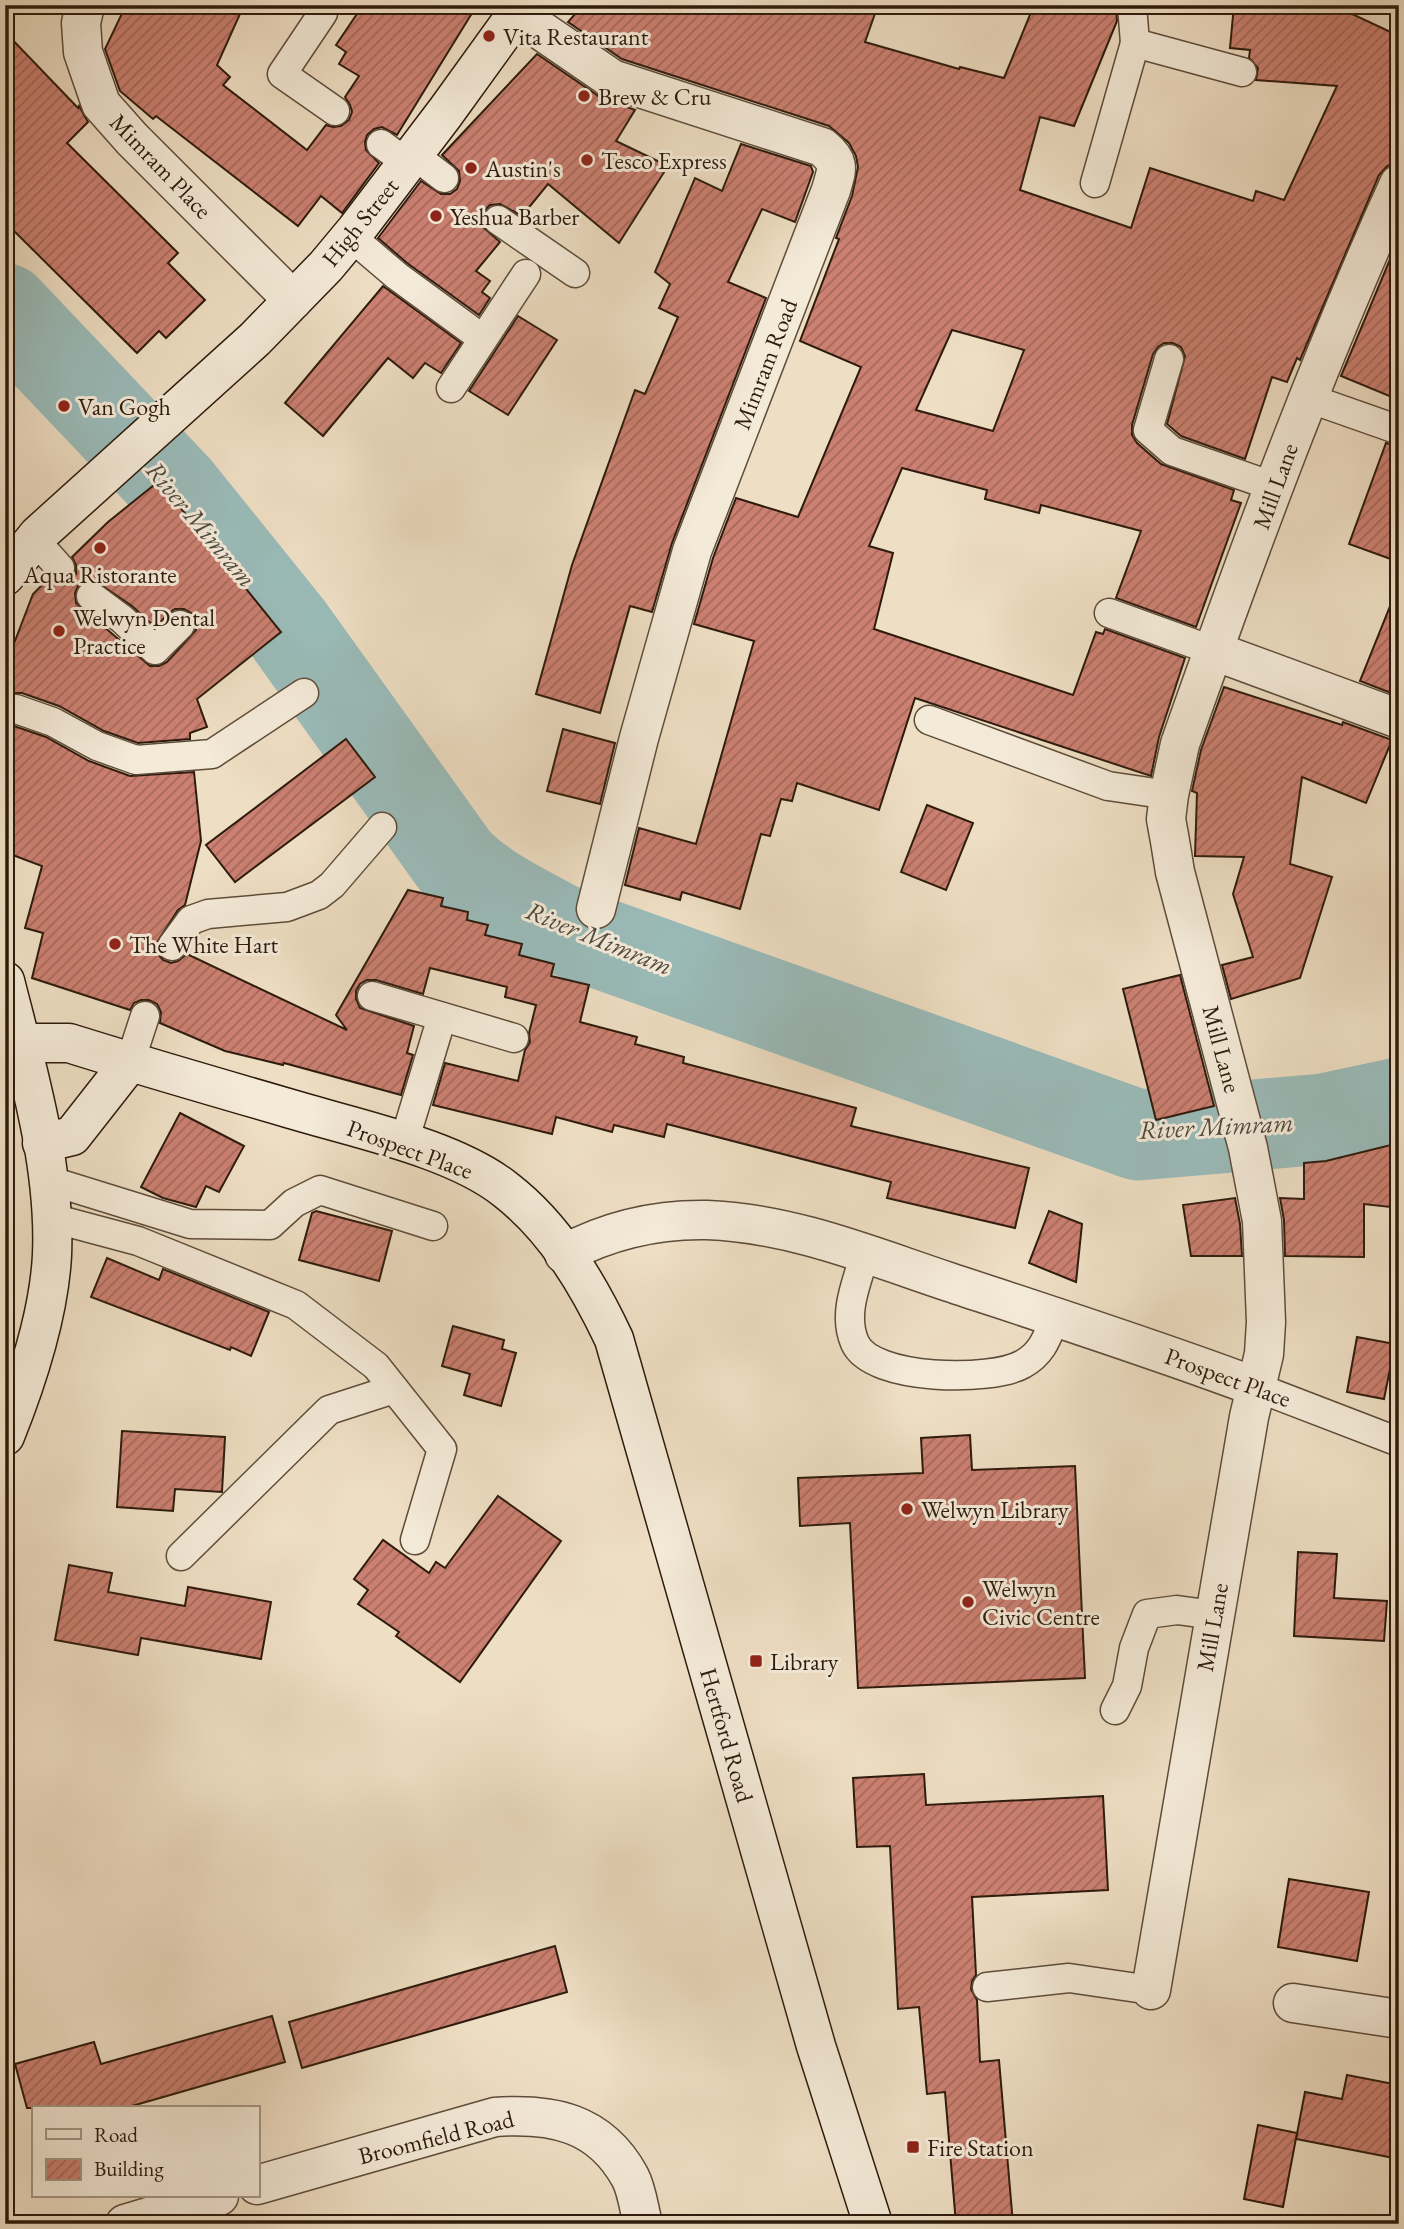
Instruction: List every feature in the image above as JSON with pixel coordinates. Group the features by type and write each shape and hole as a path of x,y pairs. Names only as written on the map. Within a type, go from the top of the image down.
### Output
{"street":[{"name":"Mimram Place","path":"85,5 81,23 83,52 101,104 132,139 293,300"},
{"name":"High Street","path":"5,576 34,539 256,339 293,300 350,236 401,154 520,10"},
{"name":"Mimram Road","path":"520,10 612,79 822,147 834,156 837,169 738,437 692,551 639,738 596,909"},
{"name":"Mill Lane","path":"1151,1990 1214,1615 1264,1354 1266,1322 1262,1221 1248,1149 1175,872 1166,819 1168,795 1180,744 1308,398 1351,289 1399,184"},
{"path":"1214,651 1399,719"},
{"path":"5,981 42,1143 52,1218 52,1257 44,1310 31,1361 5,1436"},
{"name":"Prospect Place","path":"21,1043 69,1043 404,1142 461,1164 504,1188 537,1216 564,1254 593,1238 647,1223 707,1220 772,1226 1055,1316 1256,1387"},
{"path":"42,1143 72,1136 130,1062"},
{"name":"Hertford Road","path":"564,1254 596,1301 614,1339 816,2046 873,2224"},
{"path":"1293,2003 1399,2019"},
{"name":"Broomfield Road","path":"259,2184 495,2118 530,2115 561,2120 602,2142 617,2157 631,2179 643,2224"},
{"path":"125,2224 212,2198"}],"lane":[{"path":"1095,183 1135,43 1132,5"},
{"path":"323,13 282,74 335,111"},
{"path":"1135,43 1242,72"},
{"path":"401,154 444,178"},
{"path":"498,220 575,273"},
{"path":"350,236 397,276 483,339"},
{"path":"451,388 526,274"},
{"path":"1169,359 1148,430 1172,450 1275,487"},
{"path":"1308,398 1399,430"},
{"path":"34,539 61,568"},
{"path":"91,596 122,619 155,650 180,625"},
{"path":"1109,613 1214,651"},
{"path":"5,710 16,709 53,722 97,746 136,760 212,754 304,693"},
{"path":"929,720 1108,786 1168,795"},
{"path":"172,946 191,920 208,914 286,906 319,895 332,885 382,827"},
{"path":"372,996 514,1038"},
{"path":"130,1062 145,1016"},
{"path":"404,1142 442,1017"},
{"path":"48,1180 190,1224 270,1225 294,1203 320,1190 433,1226"},
{"path":"52,1218 138,1241 296,1305 376,1366 442,1449 415,1540"},
{"path":"865,1254 849,1312 856,1345 873,1360 896,1369 964,1376 999,1373 1022,1365 1040,1352 1055,1316"},
{"name":"Prospect Place","path":"1256,1387 1399,1442"},
{"path":"181,1556 329,1410 394,1389"},
{"path":"1115,1710 1127,1686 1135,1648 1147,1614 1177,1610 1214,1615"},
{"path":"987,1987 1069,1978 1151,1990"}],"building":[{"path":"126,5 244,5 217,65 230,77 223,85 307,150 326,125 341,126 349,120 352,112 345,97 359,76 339,64 346,52 336,45 363,5 477,5 397,135 382,127 367,135 366,150 379,163 342,213 321,196 298,226 156,116 153,119 120,91 105,49"},
{"path":"583,5 878,5 865,42 959,69 960,67 1004,78 1034,5 1116,5 1117,21 1074,126 1040,117 1020,190 1131,228 1150,168 1253,201 1256,191 1284,200 1337,86 1256,80 1258,68 1249,58 1250,50 1230,48 1234,5 1333,5 1399,36 1399,162 1387,166 1379,175 1300,360 1297,358 1287,382 1272,377 1245,459 1181,436 1167,424 1185,356 1181,347 1173,343 1164,343 1153,354 1132,425 1132,435 1137,443 1161,464 1234,490 1231,500 1241,503 1196,627 1116,598 1141,531 1041,505 1039,513 985,499 987,490 902,468 869,546 893,553 874,629 1073,695 1096,632 1103,634 1105,629 1185,658 1159,737 1151,776 915,698 879,810 797,783 792,801 781,799 770,836 761,834 740,909 682,892 680,900 625,885 639,828 696,844 754,641 694,624 713,558 736,498 798,517 861,367 800,341 839,239 836,238 852,196 858,167 849,143 829,126 622,59 568,22","holes":["952,330 1024,350 993,431 916,410"]},
{"path":"5,32 78,108 79,106 88,122 67,143 178,253 168,263 205,300 166,338 159,331 137,353 5,222"},
{"path":"537,54 600,97 635,110 616,141 668,166 619,243 548,184 522,216 500,204 490,205 482,218 483,227 500,242 476,271 490,281 482,292 490,298 479,315 407,263 378,238 421,181 441,194 450,194 457,189 459,171 442,155"},
{"path":"741,144 811,166 813,172 795,222 762,209 728,282 766,298 672,543 652,612 630,606 600,713 536,694 572,565 635,390 645,394 678,317 659,308 670,284 655,272 695,178 722,191"},
{"path":"1399,238 1399,400 1341,376"},
{"path":"383,286 461,343 441,373 425,363 413,378 388,358 323,436 285,403"},
{"path":"518,316 557,340 508,415 469,391"},
{"path":"1386,443 1399,446 1399,562 1349,544"},
{"path":"154,485 175,501 281,632 197,699 207,727 190,733 190,739 138,743 104,731 59,706 22,693 5,693 5,667 33,594 48,579 54,584 72,580 76,574 76,565 72,557 108,522","holes":["94,580 132,606 155,627 175,609 184,609 196,620 196,630 167,662 150,666 76,603 75,593 78,586 85,581"]},
{"path":"1397,589 1399,590 1399,696 1360,681"},
{"path":"1224,687 1342,725 1343,722 1392,740 1366,803 1302,777 1290,864 1332,877 1300,978 1231,999 1222,965 1253,957 1233,894 1244,857 1195,856 1197,793 1192,791 1201,750"},
{"path":"5,726 14,726 46,737 89,761 130,776 194,772 201,841 185,905 178,910 156,944 157,953 163,960 171,963 187,954 347,1030 336,1015 408,890 443,898 441,906 468,912 467,920 488,925 485,935 522,944 519,955 554,964 551,976 589,985 580,1022 637,1037 635,1044 684,1057 683,1063 856,1108 851,1126 1029,1168 1015,1228 887,1198 891,1182 667,1124 664,1137 614,1125 612,1132 556,1117 552,1134 433,1105 445,1063 518,1081 525,1050 530,1042 529,1033 536,1005 505,997 507,987 430,968 423,994 376,980 367,980 360,984 356,999 360,1008 414,1026 407,1053 413,1055 401,1095 284,1063 283,1065 225,1051 160,1023 161,1012 157,1004 149,1000 134,1003 130,1010 32,978 43,933 25,928 42,866 10,854 5,810"},
{"path":"563,729 615,743 600,804 547,791"},
{"path":"346,739 375,777 235,882 206,845"},
{"path":"927,805 973,823 946,890 901,872"},
{"path":"1180,975 1214,1106 1156,1120 1123,989"},
{"path":"180,1113 244,1146 219,1192 206,1186 196,1207 163,1198 141,1187"},
{"path":"1399,1143 1399,1208 1364,1204 1364,1257 1285,1256 1280,1198 1304,1199 1304,1163 1326,1161"},
{"path":"1235,1198 1242,1256 1191,1256 1183,1205"},
{"path":"316,1211 392,1231 379,1281 299,1260 312,1213"},
{"path":"1049,1211 1082,1224 1076,1282 1029,1263"},
{"path":"107,1258 159,1280 163,1269 269,1312 251,1356 91,1297"},
{"path":"453,1326 504,1340 502,1349 516,1353 501,1406 464,1395 470,1374 442,1366"},
{"path":"1357,1337 1395,1344 1384,1399 1347,1392"},
{"path":"122,1431 225,1437 222,1492 175,1489 173,1511 117,1507"},
{"name":"Welwyn Civic Centre","path":"970,1435 972,1470 1075,1466 1085,1678 858,1688 850,1523 800,1526 798,1478 923,1473 921,1438"},
{"path":"498,1496 561,1541 460,1682 396,1636 399,1632 358,1604 368,1590 354,1579 383,1540 429,1573 436,1562 445,1568"},
{"path":"1298,1552 1337,1554 1334,1598 1387,1601 1384,1641 1294,1636"},
{"path":"69,1565 112,1573 108,1592 185,1606 188,1587 271,1602 261,1659 141,1638 138,1655 55,1640"},
{"path":"924,1774 926,1805 1103,1796 1108,1890 972,1897 976,1975 971,1989 977,2000 980,2062 999,2060 1013,2224 956,2224 945,2092 927,2094 919,2007 898,2009 890,1846 857,1847 853,1778"},
{"path":"1289,1879 1369,1892 1357,1961 1278,1947"},
{"path":"555,1946 567,1992 302,2068 289,2022"},
{"path":"272,2016 285,2062 132,2106 27,2108 15,2064 94,2042 101,2064"},
{"path":"1347,2075 1399,2085 1399,2159 1296,2139 1305,2092 1342,2099"},
{"path":"1258,2125 1297,2133 1283,2207 1244,2199"}],"waterway":[{"name":"River Mimram","path":"5,309 176,489 288,628 455,861 478,881 517,906 558,928 1138,1135 1324,1119 1399,1103"}],"place":[{"name":"Vita Restaurant","path":"489,36"},
{"name":"Brew & Cru","path":"584,96"},
{"name":"Tesco Express","path":"587,160"},
{"name":"Austin's","path":"471,168"},
{"name":"Yeshua Barber","path":"436,216"},
{"name":"Van Gogh","path":"64,406"},
{"name":"Aqua Ristorante","path":"100,548"},
{"name":"Welwyn Dental Practice","path":"59,631"},
{"name":"The White Hart","path":"115,944"},
{"name":"Welwyn Library","path":"907,1509"},
{"name":"Welwyn Civic Centre","path":"968,1602"},
{"name":"Library","path":"756,1661"},
{"name":"Fire Station","path":"913,2147"}]}
